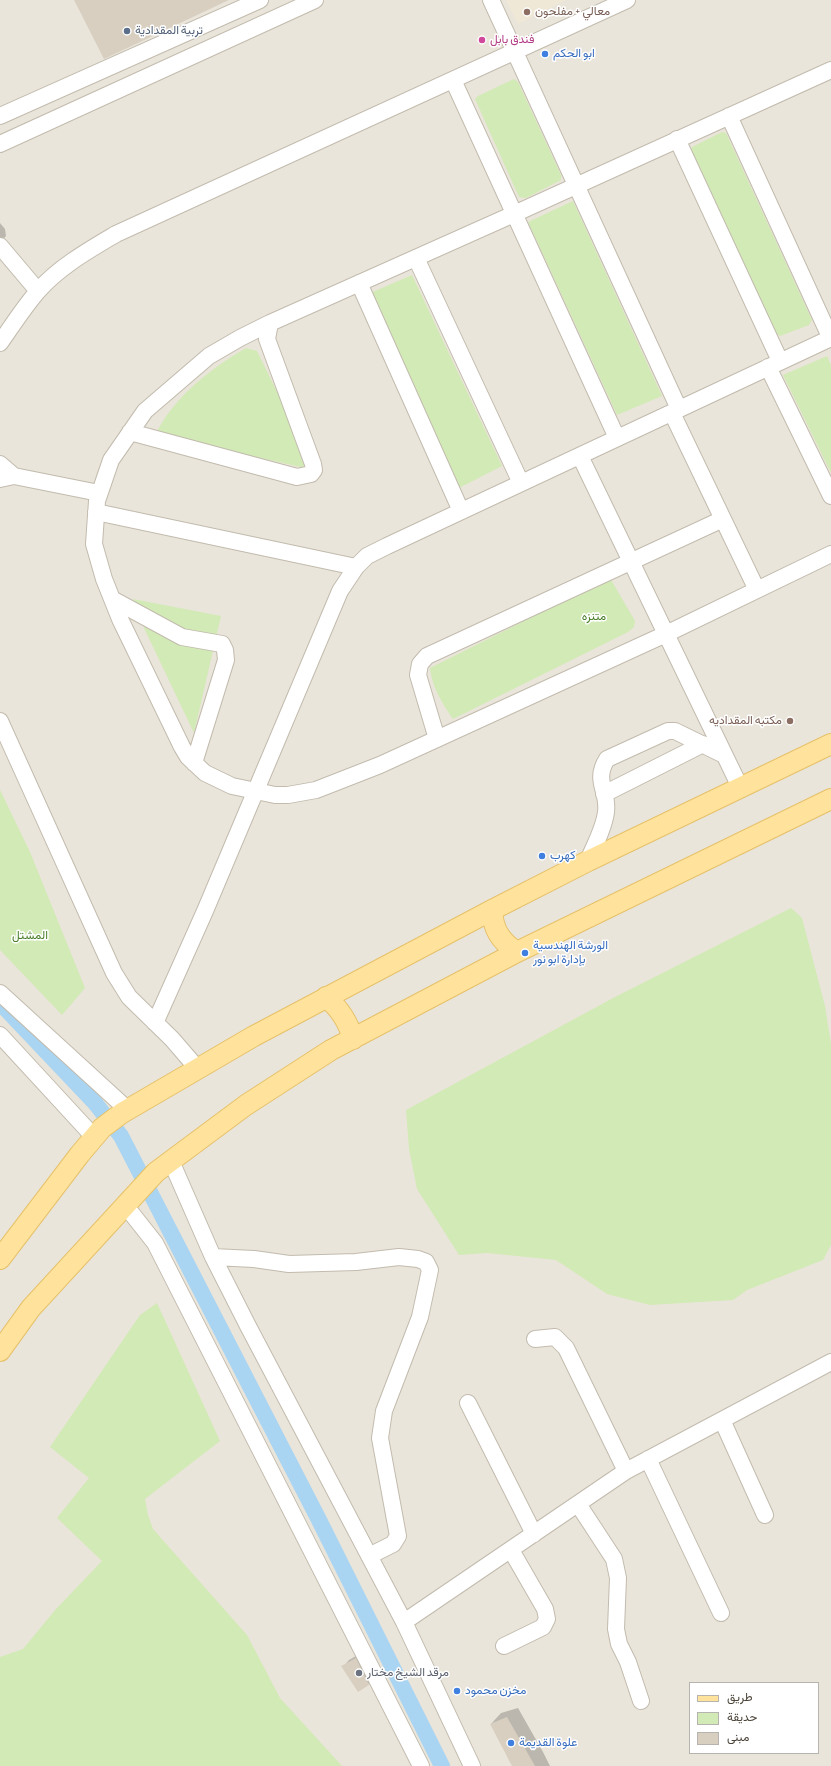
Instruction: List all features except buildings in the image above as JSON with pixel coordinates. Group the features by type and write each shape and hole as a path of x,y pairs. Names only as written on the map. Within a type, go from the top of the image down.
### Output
{"main road":[{"path":"0,1259 98,1133 125,1112 197,1068 254,1036 492,910 588,861 831,744"},
{"path":"3,1341 31,1308 131,1199 164,1167 246,1105 331,1050 517,952 831,799"},
{"path":"492,910 493,920 498,934 508,946 517,952"},
{"path":"326,997 340,1011 350,1029 353,1039"}],"street":[{"path":"0,116 260,0"},
{"path":"0,144 312,0"},
{"path":"491,0 576,185 675,411 756,590"},
{"path":"0,344 38,291 53,277 86,252 116,234 627,0"},
{"path":"829,74 729,116 416,258 270,322 209,356 145,411 111,460 99,493 94,544 104,579 120,619 182,746 194,763 205,773 232,786 275,795 288,795 316,790 380,765 666,634 831,554"},
{"path":"453,80 617,438"},
{"path":"155,1023 205,911 340,591 356,567 367,556 774,364 831,339 729,116"},
{"path":"677,140 831,496"},
{"path":"0,246 38,291"},
{"path":"416,258 521,483"},
{"path":"359,283 462,511"},
{"path":"130,432 297,477 311,474 314,470 313,464 267,339 270,322"},
{"path":"580,456 740,787"},
{"path":"0,464 7,477 99,493"},
{"path":"96,512 356,567"},
{"path":"437,739 418,675 420,664 427,656 723,519"},
{"path":"112,599 182,637 222,644 225,650 226,660 194,763"},
{"path":"0,720 114,973 129,997 172,1039 197,1068"},
{"path":"588,861 605,820 606,810 600,776 607,759 668,731 675,731 724,755"},
{"path":"604,794 703,744"},
{"path":"0,993 125,1112"},
{"path":"0,1035 98,1133"},
{"path":"164,1167 213,1257 404,1622 472,1766"},
{"path":"131,1199 155,1243 422,1766"},
{"path":"213,1257 254,1259 289,1264 356,1262 399,1257 418,1259 426,1262 430,1270 420,1318 384,1412 380,1438 398,1536 393,1544 369,1556"},
{"path":"534,1339 555,1337 566,1348 626,1471"},
{"path":"404,1622 626,1471 831,1362"},
{"path":"468,1403 534,1534"},
{"path":"722,1420 764,1515"},
{"path":"648,1459 721,1613"},
{"path":"578,1504 614,1559 618,1578 616,1629 619,1644 628,1662 641,1701"},
{"path":"504,1646 543,1627 547,1619 545,1608 511,1550"}],"shaded area":[{"path":"0,0 831,0 831,1766 0,1766"},
{"name":"معالي + مفلحون","path":"506,0 566,0 518,24"}],"green space":[{"path":"514,79 518,82 561,175 561,180 526,198 519,197 475,99 478,96"},
{"path":"722,132 726,133 812,320 809,325 780,336 776,333 691,152 692,147"},
{"path":"573,201 662,396 617,415 528,222"},
{"path":"412,275 502,466 459,488 368,294"},
{"path":"246,348 257,351 306,451 308,461 305,468 155,434 168,414 195,384 225,361"},
{"path":"827,356 831,365 831,473 783,375"},
{"name":"متنزه","path":"610,578 635,621 634,627 628,632 453,719 441,701 435,688 430,668"},
{"path":"133,599 221,616 194,733 144,628"},
{"name":"المشتل","path":"0,790 30,852 85,988 62,1015 0,950"},
{"path":"791,908 802,918 825,1006 831,1044 831,1245 823,1260 747,1290 733,1300 650,1305 607,1294 556,1260 487,1253 459,1255 417,1189 409,1149 406,1110 615,997"},
{"path":"157,1303 220,1441 145,1499 148,1515 153,1529 247,1635 280,1698 342,1766 0,1766 0,1657 23,1649 56,1609 102,1561 57,1518 89,1478 50,1447 140,1315"}],"waterway":[{"path":"0,1003 95,1103 121,1136 318,1518 442,1766"}],"place":[{"name":"معالي + مفلحون","path":"527,12"},
{"name":"تربية المقدادية","path":"127,31"},
{"name":"فندق بابل","path":"482,40"},
{"name":"ابو الحكم","path":"545,54"},
{"name":"مكتبه المقداديه","path":"790,721"},
{"name":"كهرب","path":"542,856"},
{"name":"الورشة الهندسية بإدارة ابو نور","path":"525,953"},
{"name":"مرقد الشيخ مختار","path":"359,1673"},
{"name":"مخزن محمود","path":"457,1691"},
{"name":"علوة القديمة","path":"511,1743"}]}
